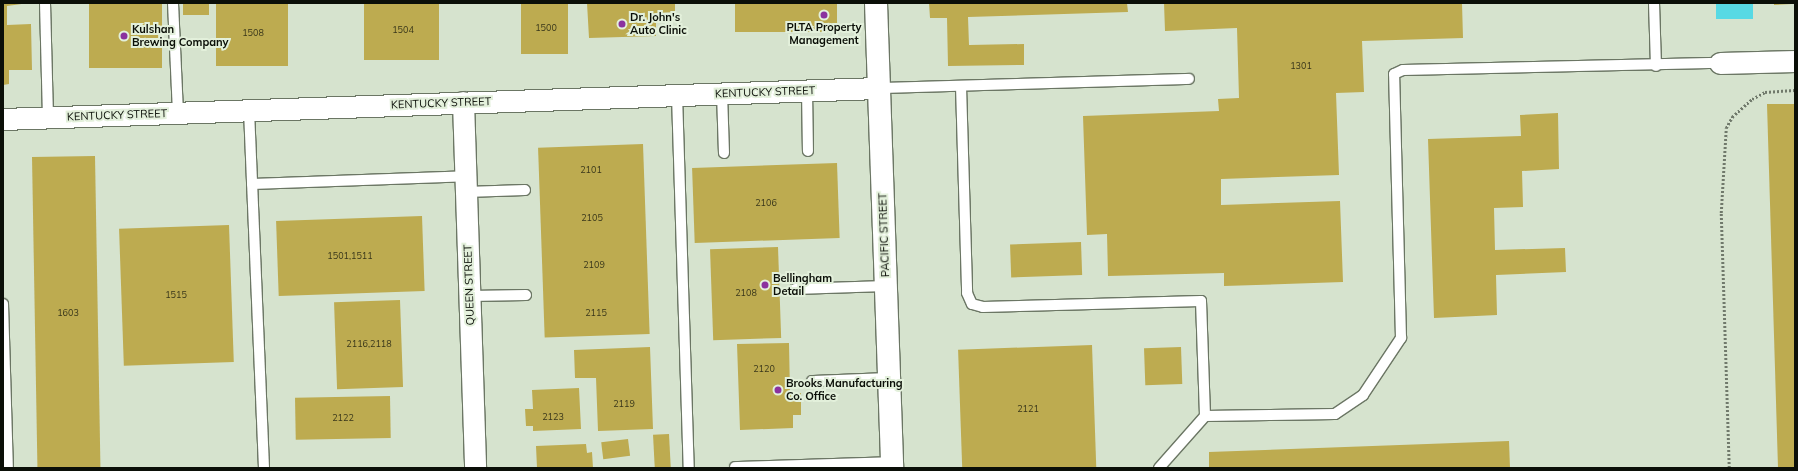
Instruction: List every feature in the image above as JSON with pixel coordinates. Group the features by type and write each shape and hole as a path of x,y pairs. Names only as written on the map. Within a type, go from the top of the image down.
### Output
{"street":[{"name":"PACIFIC STREET","path":"876,3 892,465"},
{"path":"1720,63 1795,61"},
{"name":"KENTUCKY STREET","path":"3,118 879,88"},
{"name":"QUEEN STREET","path":"463,102 475,468"}],"lane":[{"path":"45,3 48,117"},
{"path":"174,3 178,112"},
{"path":"1654,3 1656,66"},
{"path":"1205,416 1334,414 1363,395 1401,338 1394,74 1403,70 1656,66 1720,63"},
{"path":"879,88 1189,79"},
{"path":"961,86 967,293 972,304 983,307 1201,301 1205,416 1159,468"},
{"path":"807,90 808,151"},
{"path":"722,93 724,152"},
{"path":"677,95 689,468"},
{"path":"249,110 264,468"},
{"path":"252,184 466,184 525,190"},
{"path":"795,289 886,286"},
{"path":"470,296 526,295"},
{"path":"3,304 8,468"},
{"path":"812,381 889,378"},
{"path":"735,468 892,465"}],"path":[{"path":"1729,468 1721,213 1726,128 1732,117 1752,99 1765,92 1795,90"}],"water":[{"path":"1716,3 1753,3 1753,19 1716,19"}],"building":[{"path":"3,3 29,3 7,6 7,25 31,24 32,70 9,70 9,84 3,85"},
{"path":"89,3 162,3 162,68 89,68"},
{"path":"183,3 209,3 209,15 183,15"},
{"path":"216,3 288,3 288,66 216,66"},
{"path":"364,3 439,3 439,60 364,60"},
{"path":"521,3 568,3 568,54 521,54"},
{"name":"Dr. John's Auto Clinic","path":"587,3 675,3 675,12 656,13 656,36 589,38"},
{"path":"735,3 837,3 837,32 735,32"},
{"path":"929,3 1127,3 1128,12 968,17 969,45 1024,44 1024,65 948,66 947,18 930,18"},
{"path":"1164,3 1462,3 1463,38 1362,41 1364,92 1336,93 1339,175 1221,179 1221,205 1340,201 1343,282 1224,286 1224,273 1108,276 1107,234 1087,235 1083,116 1219,111 1218,99 1239,98 1237,28 1165,31"},
{"path":"1774,3 1792,3 1792,4 1774,5"},
{"path":"1767,104 1795,104 1795,468 1778,468"},
{"path":"1558,113 1559,169 1522,171 1523,207 1494,208 1495,250 1565,248 1566,272 1496,275 1497,315 1434,318 1428,139 1521,136 1520,115"},
{"path":"643,144 650,334 545,338 538,148"},
{"path":"95,156 100,468 37,468 32,157"},
{"path":"837,163 840,238 695,243 692,168"},
{"path":"422,216 425,291 279,296 276,221"},
{"path":"229,225 234,362 124,366 119,229"},
{"path":"1081,242 1082,275 1011,277 1010,244"},
{"path":"778,247 781,338 713,340 710,249"},
{"path":"400,300 403,387 337,389 334,302"},
{"path":"789,343 790,394 801,393 801,415 793,415 793,428 740,430 737,344"},
{"path":"1092,345 1096,468 962,468 958,350"},
{"path":"650,347 653,429 598,431 596,378 575,378 574,350"},
{"path":"1181,347 1182,384 1145,385 1144,348"},
{"path":"579,388 581,429 533,431 533,426 526,426 525,409 533,409 532,390"},
{"path":"390,396 391,438 296,440 295,398"},
{"path":"669,434 671,468 655,468 653,435"},
{"path":"628,439 630,456 603,459 601,442"},
{"path":"1509,441 1510,468 1209,468 1209,452"},
{"path":"586,444 587,453 592,452 593,468 537,468 536,446"}],"place":[{"name":"PLTA Property Management","path":"824,15"},
{"name":"Dr. John's Auto Clinic","path":"622,24"},
{"name":"Kulshan Brewing Company","path":"124,36"},
{"name":"Bellingham Detail","path":"765,285"},
{"name":"Brooks Manufacturing Co. Office","path":"778,390"}]}
